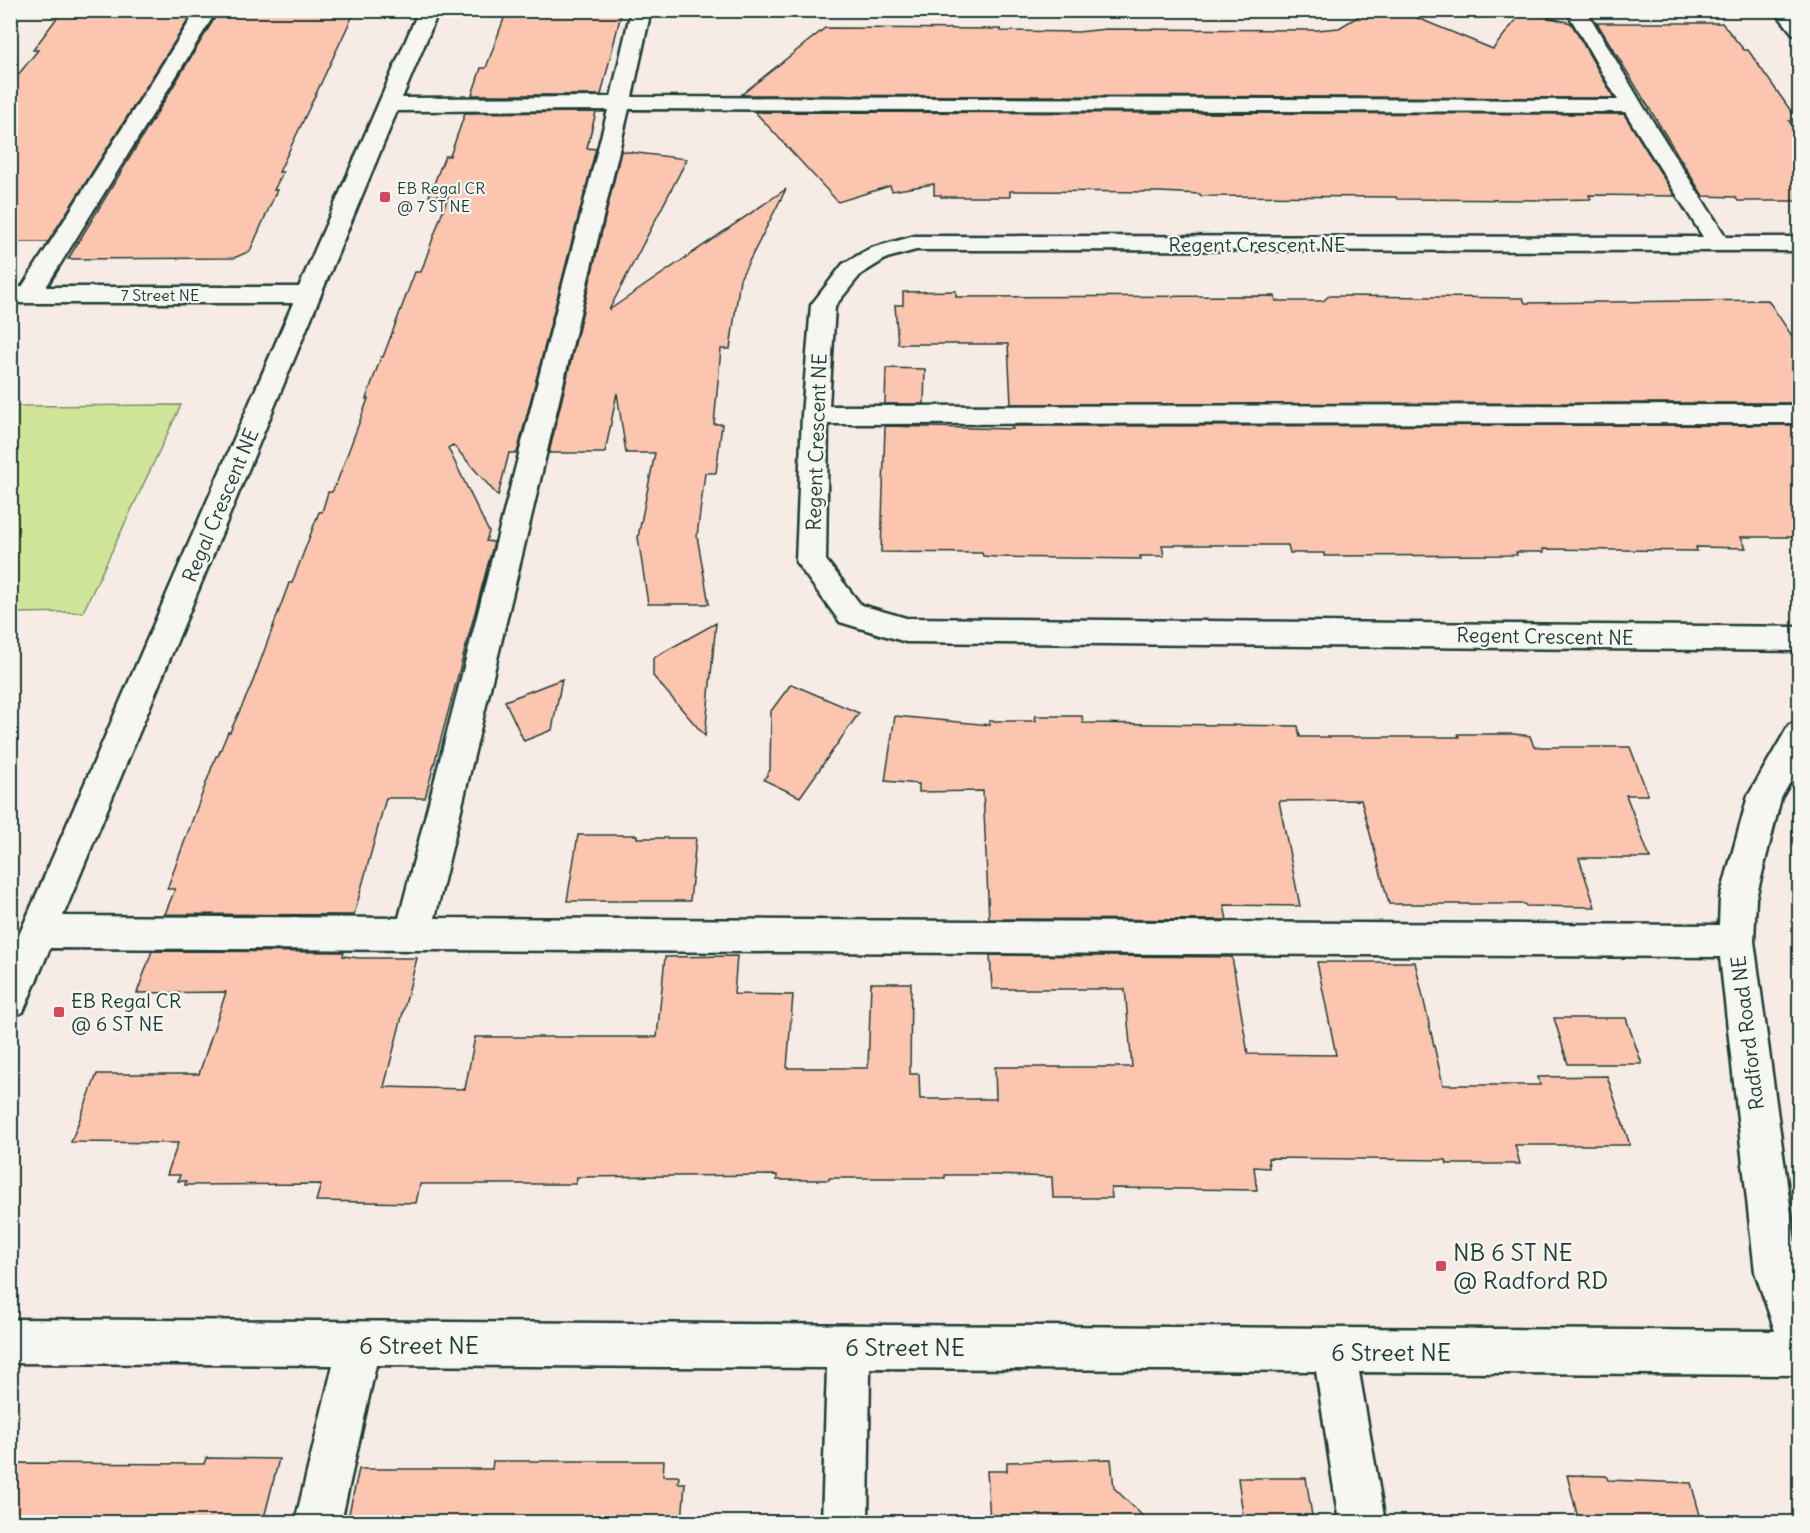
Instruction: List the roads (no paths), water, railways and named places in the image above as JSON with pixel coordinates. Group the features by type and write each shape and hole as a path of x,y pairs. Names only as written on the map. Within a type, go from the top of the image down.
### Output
{"street":[{"path":"20,295 207,10"},
{"name":"Regal Crescent NE","path":"10,1000 429,10"},
{"path":"413,933 620,103 641,10"},
{"path":"1576,10 1632,106 1719,244"},
{"path":"1784,10 1800,30"},
{"path":"390,105 620,103 1632,106"},
{"name":"Regent Crescent NE","path":"1800,244 915,243 879,253 852,269 823,305 815,415 811,562 851,614 906,630 1800,639"},
{"name":"7 Street NE","path":"20,295 309,295"},
{"path":"815,415 1800,414"},
{"name":"Radford Road NE","path":"1800,734 1765,796 1738,898 1736,941 1776,1272 1800,1341"},
{"path":"39,932 1736,941"},
{"name":"6 Street NE","path":"10,1341 1800,1353"},
{"path":"318,1522 359,1344"},
{"path":"844,1522 849,1347"},
{"path":"1334,1351 1362,1522"}],"place":[{"name":"EB Regal CR @ 7 ST NE","path":"385,197"},
{"name":"EB Regal CR @ 6 ST NE","path":"59,1012"},
{"name":"NB 6 ST NE @ Radford RD","path":"1441,1266"}]}
